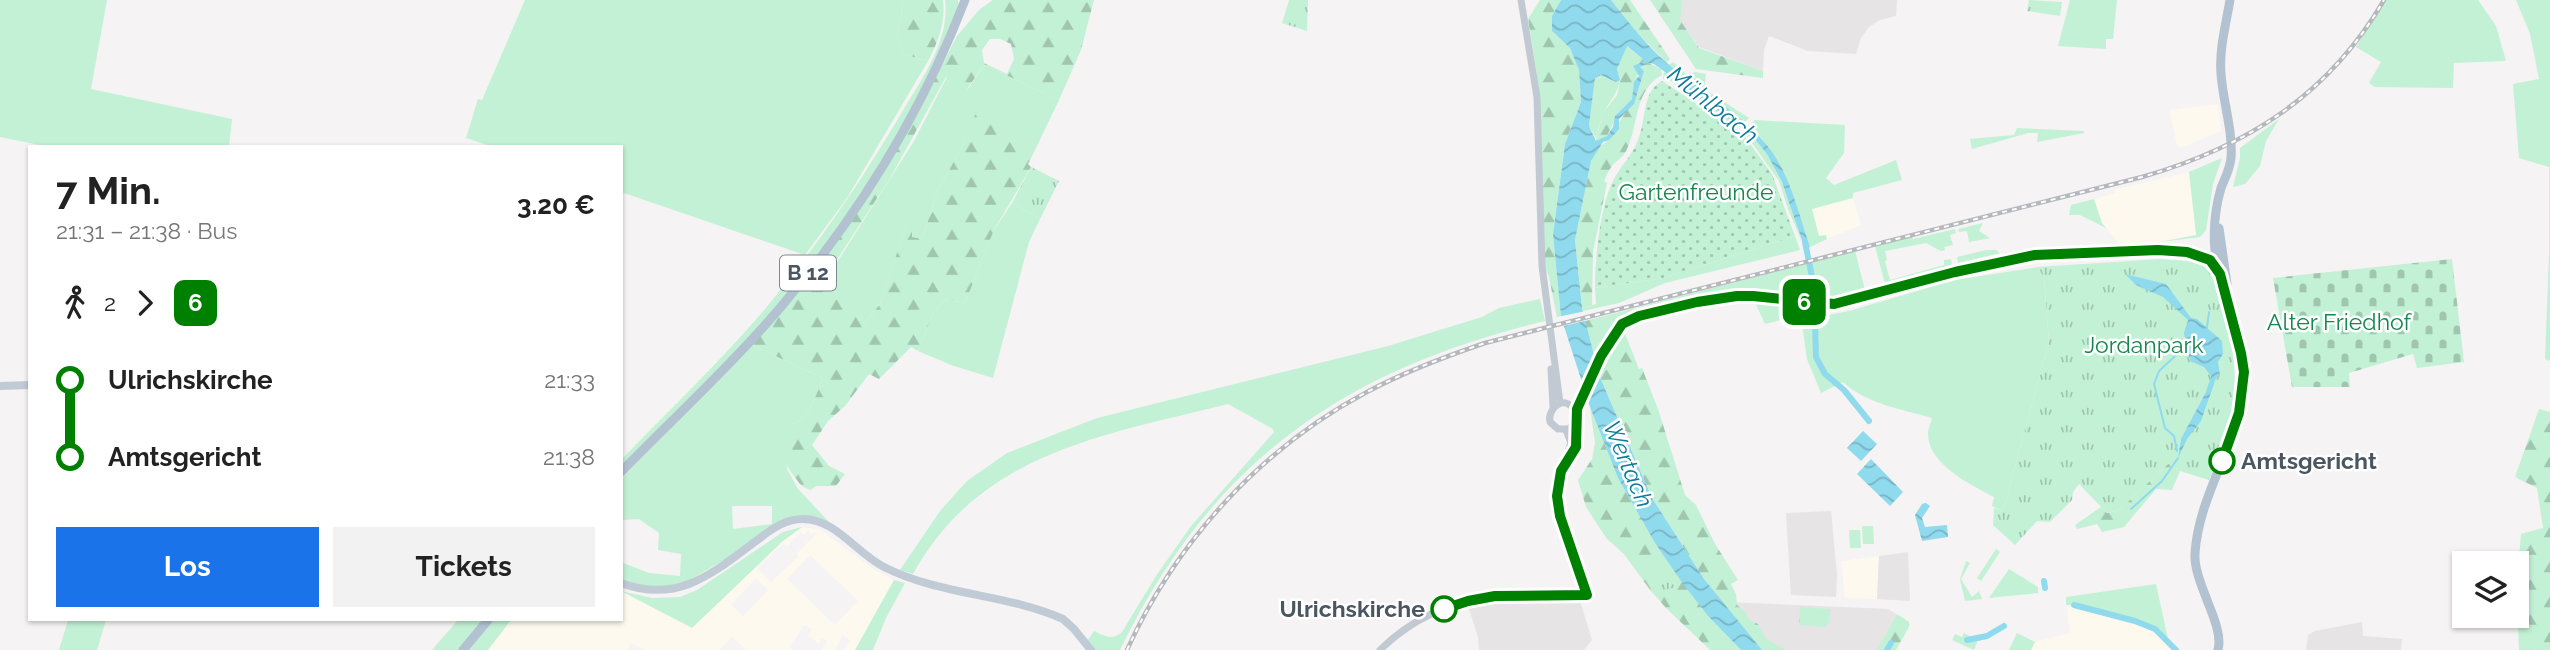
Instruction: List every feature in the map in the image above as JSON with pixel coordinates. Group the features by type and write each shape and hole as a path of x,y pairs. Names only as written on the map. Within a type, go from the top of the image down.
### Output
{"main road":[{"name":"B 12","path":"623,470 754,337 832,242 864,196 913,113 949,41 965,0"},
{"path":"2218,650 2219,637 2197,572 2195,558 2197,526 2237,422 2243,393 2241,353 2220,274 2218,242 2214,228 2217,202 2231,160 2221,72 2222,44 2230,0"},
{"path":"0,386 28,385"},
{"path":"623,584 656,592 681,588 720,568 773,528 787,521 807,519 833,528 869,559 901,574 1063,620 1091,650"},
{"path":"463,650 487,621"}],"street":[{"path":"1521,0 1537,97 1542,267 1552,344 1556,405 1549,416 1550,422 1558,429 1566,430 1575,422"},
{"path":"1380,650 1402,629 1415,621 1468,601 1495,596 1587,595 1558,504 1557,488 1561,471 1574,443 1576,413 1572,407 1556,405"},
{"path":"1566,430 1574,443"}],"shaded area":[{"path":"1683,0 1897,0 1896,16 1880,20 1869,27 1861,38 1856,54 1808,51 1769,36 1764,50 1763,71 1699,47 1680,20"},
{"path":"2218,104 2221,131 2181,148 2177,146 2169,110"},
{"path":"2189,172 2197,235 2160,242 2119,244 2102,223 2094,199 2115,193 2114,190"},
{"path":"1853,198 1861,225 1827,239 1826,235 1819,237 1811,209"},
{"path":"1831,511 1837,575 1836,597 1791,595 1786,513"},
{"path":"802,527 821,530 872,568 894,580 855,650 844,650 850,640 843,635 835,650 822,650 827,641 822,638 819,643 808,636 812,629 804,625 790,647 793,650 746,650 732,637 720,650 645,650 631,643 627,650 488,650 510,621 623,621 623,592 692,627 783,541","holes":["808,531 812,535 814,532 816,534 796,554 798,557 771,582 757,568 783,543 787,546 801,532 804,535","810,555 858,601 835,625 787,579","756,578 768,590 743,616 731,605"]},
{"path":"1908,552 1910,601 1877,599 1879,556"},
{"path":"1879,556 1877,599 1845,598 1841,561"},
{"path":"1580,601 1592,640 1584,650 1479,650 1478,637 1468,606 1495,602"},
{"path":"1727,602 1888,609 1901,617 1883,650 1771,650"},
{"path":"2067,607 2100,613 2147,627 2154,630 2174,650 2031,650 2035,642 2070,633"},
{"path":"2362,622 2363,636 2402,639 2401,650 2306,650 2308,635 2315,631"}],"green space":[{"path":"0,0 107,0 91,89 232,119 229,145 39,145 0,137"},
{"path":"525,0 904,0 897,37 903,54 928,61 847,198 805,255 623,193 623,145 487,145 466,138 478,99 482,100"},
{"path":"904,0 943,0 940,32 928,61 903,54 897,37"},
{"path":"945,0 958,0 958,9 917,99 867,186 830,241 756,330 623,466 623,458 765,309 837,214 933,59 945,15"},
{"path":"993,0 1094,0 1081,50 1059,100 984,65 967,89 946,77 889,180 821,284 865,323 880,304 906,226 912,229 912,237 922,239 938,190 976,113 1037,146 1028,164 1031,167 994,230 965,303 946,299 933,313 918,351 911,347 879,379 869,374 845,406 828,421 812,445 829,466 845,474 836,486 817,486 810,490 801,484 789,469 785,451 793,424 808,411 823,378 752,345 783,310 916,116 957,36 979,10","holes":["990,39 1000,39 1011,44 1014,59 1007,74 984,63 982,50"]},
{"path":"1289,0 1308,0 1307,31 1282,23"},
{"path":"1540,0 1561,0 1552,16 1552,31 1570,48 1579,69 1581,102 1565,144 1553,234 1561,317 1557,318 1544,265 1537,75 1528,19"},
{"path":"1611,0 1630,0 1670,59 1667,63 1636,32"},
{"path":"1650,0 1683,0 1680,20 1699,48 1763,71 1763,78 1696,69"},
{"path":"2029,0 2062,2 2060,16 2027,11"},
{"path":"2070,0 2117,0 2113,39 2106,39 2106,49 2058,46"},
{"path":"2386,0 2478,0 2496,26 2506,61 2454,63 2453,88 2375,87 2369,83 2381,62 2356,47"},
{"path":"2516,0 2550,0 2550,361 2545,359 2549,167 2519,158 2513,84 2539,79 2530,34"},
{"path":"1626,46 1645,61 1640,64 1632,99 1618,113 1607,136 1595,143 1603,113 1617,95 1620,80 1617,69"},
{"path":"1673,62 1687,75 1695,72 1706,74 1704,89 1749,118 1745,122 1669,65"},
{"path":"1649,63 1661,69 1662,75 1646,89 1627,149 1612,166 1604,181 1607,183 1593,252 1592,305 1582,308 1575,240 1591,161 1595,150 1606,142 1637,95 1644,71 1639,67"},
{"path":"984,65 1059,100 1037,146 976,114 938,190 922,239 912,237 906,227 880,304 865,323 822,286 914,141 947,77 968,89"},
{"path":"1664,71 1741,127 1735,126 1671,81 1663,79"},
{"path":"1601,75 1616,82 1620,80 1602,117 1596,138 1589,126 1595,78"},
{"name":"Gartenfreunde","path":"1662,81 1743,134 1772,174 1795,236 1663,278 1595,288 1599,233 1608,192 1637,141 1648,97"},
{"path":"2279,119 2266,141 2260,166 2245,184 2233,187 2240,148"},
{"path":"1754,120 1845,125 1844,153 1826,178 1834,185 1896,160 1902,180 1853,193 1853,198 1812,209 1819,236 1826,235 1827,239 1810,247 1780,168 1772,153 1751,127"},
{"path":"2017,128 2084,133 2037,142 2038,133 2028,133 1972,149 1970,139 2014,135"},
{"path":"1747,131 1758,141 1776,169 1805,249 1779,181 1745,133"},
{"path":"2222,158 2213,184 2206,230 2200,237 2160,242 2196,235 2189,172"},
{"path":"1031,167 1059,181 1040,219 1012,203"},
{"path":"2094,199 2106,228 2080,215 2069,215 2071,205"},
{"path":"1012,203 1040,219 1029,242 993,378 918,351 933,313 946,299 965,303 994,230"},
{"path":"1983,223 1979,231 1990,238 1969,242 1967,231 1959,232 1958,229"},
{"path":"1955,229 1956,233 1950,235 1953,245 1944,247 1945,250 1941,251 1926,243 1885,251 1890,280 1944,265 1944,260 1951,259 1952,265 1885,284 1875,246 1911,235 1913,239"},
{"path":"1795,236 1800,250 1665,283 1619,303 1583,311 1582,308 1596,304 1595,288 1663,278"},
{"path":"1986,250 2000,253 1958,263 1957,257"},
{"path":"1855,251 1865,290 1833,299 1803,296 1802,300 1753,293 1704,298 1666,306 1621,323 1616,313"},
{"name":"Jordanpark","path":"2160,259 2191,262 2207,268 2213,275 2228,329 2235,373 2234,393 2226,434 2209,480 2180,471 2169,463 2119,510 2107,513 2079,484 2073,492 2072,500 2050,522 2037,521 2015,545 1993,525 1994,508 2002,511 2010,493 2008,492 2049,343 2044,278 2038,267"},
{"name":"Alter Friedhof","path":"2452,259 2464,362 2417,368 2413,354 2349,373 2350,387 2292,387 2273,278"},
{"path":"2038,267 2044,278 2049,343 2008,492 2010,493 2002,511 1992,506 1994,497 1952,472 1935,455 1928,434 1932,418 1874,401 1843,382 1821,393 1807,359 1802,324 1955,280"},
{"path":"1753,298 1831,308 1834,311 1800,322 1791,317 1765,324"},
{"path":"1540,299 1545,321 1473,341 1406,366 1346,397 1291,433 1242,476 1197,526 1156,584 1120,650 1095,650 1087,641 1094,631 1112,637 1122,632 1191,526 1274,432 1273,429 1228,404 1092,439 1050,455 1010,475 973,500 941,533 913,574 900,570 940,511 967,481 1007,453 1097,418 1388,346 1482,317 1499,308"},
{"path":"1616,313 1621,323 1607,340 1604,339 1594,357 1585,321"},
{"path":"1622,326 1658,409 1685,495 1696,505 1715,544 1738,580 1731,584 1737,605 1747,614 1749,620 1758,624 1766,639 1786,650 1762,650 1755,644 1704,579 1652,498 1599,375 1613,347 1611,342"},
{"path":"752,345 823,378 808,411 793,424 787,469 798,489 830,523 798,516 680,586 645,587 623,580 623,563 649,573 680,576 681,554 658,550 659,533 639,519 623,520 623,477","holes":["732,506 772,506 772,524 733,529"]},
{"path":"1590,407 1618,478 1655,543 1708,616 1741,650 1710,650 1651,591 1624,554 1607,539 1586,507 1578,480 1592,459 1595,443"},
{"path":"2539,409 2550,412 2550,650 2519,650 2518,628 2529,628 2529,551 2520,551 2521,534 2543,528 2537,488 2515,477"},
{"path":"2169,463 2180,471 2172,490 2156,489 2124,527 2102,532 2097,524 2077,529 2075,525 2101,507 2107,513 2119,510"},
{"path":"1862,526 1873,526 1874,544 1863,544"},
{"path":"802,527 783,541 692,628 623,592 652,598 680,597 697,590 783,532"},
{"path":"1849,530 1860,530 1861,548 1850,548"},
{"path":"1996,549 2000,552 1981,581 1977,578"},
{"path":"1665,558 1678,576 1673,588 1662,590 1651,575"},
{"path":"1966,561 1970,563 1961,579 1972,597 1979,591 1982,599 1965,601 1960,579"},
{"path":"2009,569 2038,587 2038,593 1989,598"},
{"path":"894,580 905,583 873,650 855,650"},
{"path":"2156,584 2168,639 2156,628 2135,620 2066,605 2066,597"},
{"path":"1800,607 1830,609 1829,623 1825,627 1799,625"},
{"path":"1897,614 1909,622 1909,627 1896,650 1877,650"},
{"path":"68,621 106,621 97,650 59,650"},
{"path":"457,621 483,621 459,650 432,650"},
{"path":"492,621 510,621 488,650 468,650"},
{"path":"1964,633 1978,640 1974,650 1952,640 1955,634 1962,637"},
{"path":"2017,633 2035,642 2031,650 2009,650"}],"water":[{"name":"Wertach","path":"1561,0 1611,0 1660,57 1735,114 1759,136 1784,172 1798,209 1810,247 1805,249 1782,182 1767,154 1751,134 1649,63 1640,67 1644,71 1634,104 1619,119 1619,129 1609,140 1603,142 1591,161 1575,240 1582,308 1599,375 1652,498 1704,579 1762,650 1741,650 1708,616 1681,581 1655,543 1618,478 1590,407 1561,317 1553,234 1565,144 1581,102 1579,70 1570,48 1552,31 1552,16","holes":["1627,46 1645,61 1633,66 1639,76 1634,82 1632,99 1615,116 1613,127 1607,136 1596,141 1589,126 1595,78 1601,75 1616,82 1620,80 1617,69"]},
{"path":"2125,274 2166,284 2191,318 2197,319 2222,341 2223,354 2218,362 2220,375 2216,378 2201,421 2187,439 2178,458 2181,439 2206,392 2211,376 2204,367 2190,361 2184,333 2188,320 2163,297 2136,285"},
{"path":"1863,431 1877,444 1861,461 1847,448"},
{"path":"1871,459 1903,492 1890,506 1857,474"},
{"path":"1922,504 1930,506 1922,518 1925,527 1947,525 1948,537 1922,541 1915,515"}],"pier":[{"path":"1586,311 1588,320 1560,327 1557,317"},
{"path":"1597,353 1602,370 1585,404 1579,385"}],"waterway":[{"name":"Mühlbach","path":"1805,242 1814,287 1816,357 1825,374 1844,390 1869,421"},
{"path":"2207,327 2209,312"},
{"path":"2177,451 2174,436 2165,428 2154,384 2159,371 2187,345"},
{"path":"2131,509 2162,481 2178,458"},
{"name":"Mühlbach","path":"2044,581 2045,588"},
{"name":"Mühlbach","path":"2074,605 2155,629 2176,650"},
{"path":"1967,640 1987,636 2004,626"},
{"path":"1887,650 1891,643"}],"railway":[{"path":"1127,650 1170,572 1226,502 1257,470 1292,441 1367,392 1424,365 1485,343 2142,177 2180,165 2250,133 2310,90 2362,34 2384,0"}],"bus line":[{"name":"6","path":"1444,609 1495,596 1587,595 1560,516 1557,496 1561,471 1576,447 1577,409 1601,356 1622,324 1639,316 1697,302 1753,296 1834,304 1955,272 2035,255 2158,250 2187,252 2206,258 2214,264 2220,274 2238,335 2244,372 2243,393 2237,422 2222,461"}],"place":[{"name":"Amtsgericht","path":"2222,461"},
{"name":"Ulrichskirche","path":"1444,609"}]}
